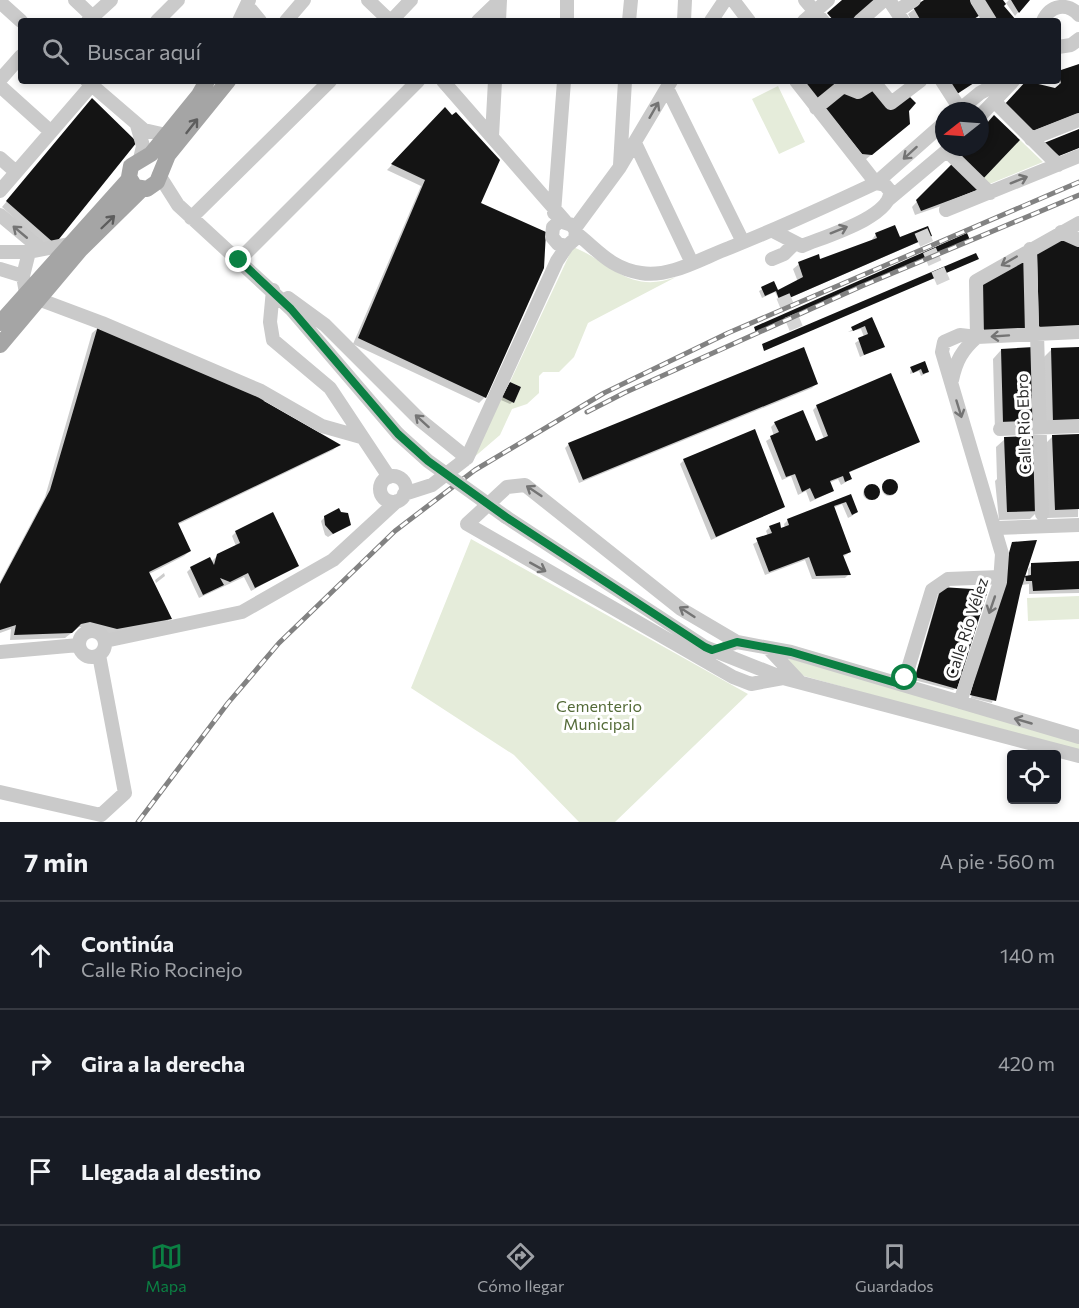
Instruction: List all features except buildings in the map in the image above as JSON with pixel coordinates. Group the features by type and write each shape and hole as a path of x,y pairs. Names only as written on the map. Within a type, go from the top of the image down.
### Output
{"main road":[{"path":"139,186 131,166 142,159 166,135 200,95 206,84"},
{"path":"0,345 69,244 139,186 155,184 168,155 226,84"},
{"path":"142,159 154,163 159,174"},
{"path":"0,323 80,250 139,186"}],"street":[{"path":"75,0 89,18"},
{"path":"91,18 111,0"},
{"path":"160,18 178,0"},
{"path":"288,18 304,0"},
{"path":"368,0 388,18"},
{"path":"394,18 411,0"},
{"path":"481,18 500,0"},
{"path":"499,18 500,0"},
{"path":"567,0 567,18"},
{"path":"629,18 630,0"},
{"path":"684,18 685,0"},
{"path":"713,18 725,0"},
{"path":"733,0 747,18"},
{"path":"805,0 814,18 828,0"},
{"path":"863,18 884,0"},
{"path":"896,11 914,0"},
{"path":"977,0 986,18"},
{"path":"0,2 18,18"},
{"path":"1045,18 1054,4 1070,8 1079,15"},
{"path":"1061,47 1069,46 1079,39"},
{"path":"0,80 18,59"},
{"path":"0,190 89,84"},
{"path":"93,84 137,125 152,134 166,135"},
{"path":"191,218 327,84"},
{"path":"239,260 415,84"},
{"path":"446,84 555,208 566,233 621,267 640,273 661,274 773,231 876,183 935,131"},
{"path":"492,136 495,84"},
{"path":"555,208 564,84"},
{"path":"620,168 625,84"},
{"path":"392,488 432,485 467,458 554,267 566,233 620,168 669,84"},
{"path":"669,84 742,242"},
{"path":"798,84 876,183 889,188 891,195 886,202"},
{"path":"816,108 843,84 858,92 869,84"},
{"path":"875,84 891,103 916,84"},
{"path":"944,84 954,102"},
{"path":"969,102 996,84"},
{"path":"989,106 1010,84"},
{"path":"0,86 50,131"},
{"path":"994,101 1058,165"},
{"path":"1031,139 1079,120"},
{"path":"137,125 143,146 142,159"},
{"path":"635,143 692,262"},
{"path":"773,231 802,246 870,218 941,156"},
{"path":"956,156 990,193"},
{"path":"946,210 1079,156"},
{"path":"0,158 16,172"},
{"path":"159,174 178,205 273,290 398,434 428,461 604,583 712,650 783,678 1079,756"},
{"path":"139,186 178,205"},
{"path":"0,215 35,251"},
{"path":"793,242 788,230 795,221"},
{"path":"977,337 976,281 1079,223"},
{"path":"1061,232 1079,240"},
{"path":"772,259 784,254 793,242"},
{"path":"0,252 35,251 69,244"},
{"name":"Calle Rio Ebro","path":"1030,249 1040,428 1042,514"},
{"path":"23,276 35,251"},
{"path":"0,269 23,276 32,296 102,323 261,392 322,426 363,440"},
{"path":"273,290 270,322 273,340 330,388 392,488"},
{"path":"273,290 299,304 325,325 420,420 467,458"},
{"path":"951,382 956,362 964,348 977,337 1079,332"},
{"name":"Calle Río Vélez","path":"960,702 1000,577 1002,554 942,352 944,342 953,337 960,335 977,337"},
{"path":"1000,429 1079,426"},
{"path":"783,678 751,684 733,677 467,524 507,487 525,485 681,609 737,642 791,652 1079,737"},
{"path":"105,641 242,612 333,560 368,526 392,488"},
{"path":"996,528 1079,525"},
{"path":"903,685 932,590 948,579 1000,577"},
{"path":"92,631 100,634 105,641 104,649 99,655 87,657 79,645 81,636 92,631"},
{"path":"712,650 737,642"},
{"path":"0,652 79,645"},
{"path":"769,649 801,682"},
{"path":"712,650 733,677"},
{"path":"0,792 101,815 125,793 99,655"}],"green space":[{"path":"778,86 805,142 779,154 752,99"},
{"path":"1020,140 1043,162 987,185 982,180"},
{"path":"573,247 632,279 645,282 676,277 588,323 574,357 559,372 543,372 539,376 539,393 527,404 512,409 500,435 472,459 502,397 514,403 521,387 510,382"},
{"name":"Cementerio Municipal","path":"471,539 748,694 615,822 579,822 514,755 411,688"},
{"path":"1079,596 1079,619 1028,621 1027,598"},
{"path":"784,657 1079,740 1079,753 804,676 790,668"}],"tunnel":[{"path":"921,231 945,286"},
{"path":"783,296 798,333"}],"railway":[{"path":"138,822 228,703 279,643 395,531 475,470 604,393 728,333 1079,182"},
{"path":"587,412 624,393 862,286 1079,195"}],"route":[{"path":"239,260 291,309 413,449 506,517 705,647 712,650 737,642 791,652 903,685 905,678"}]}
